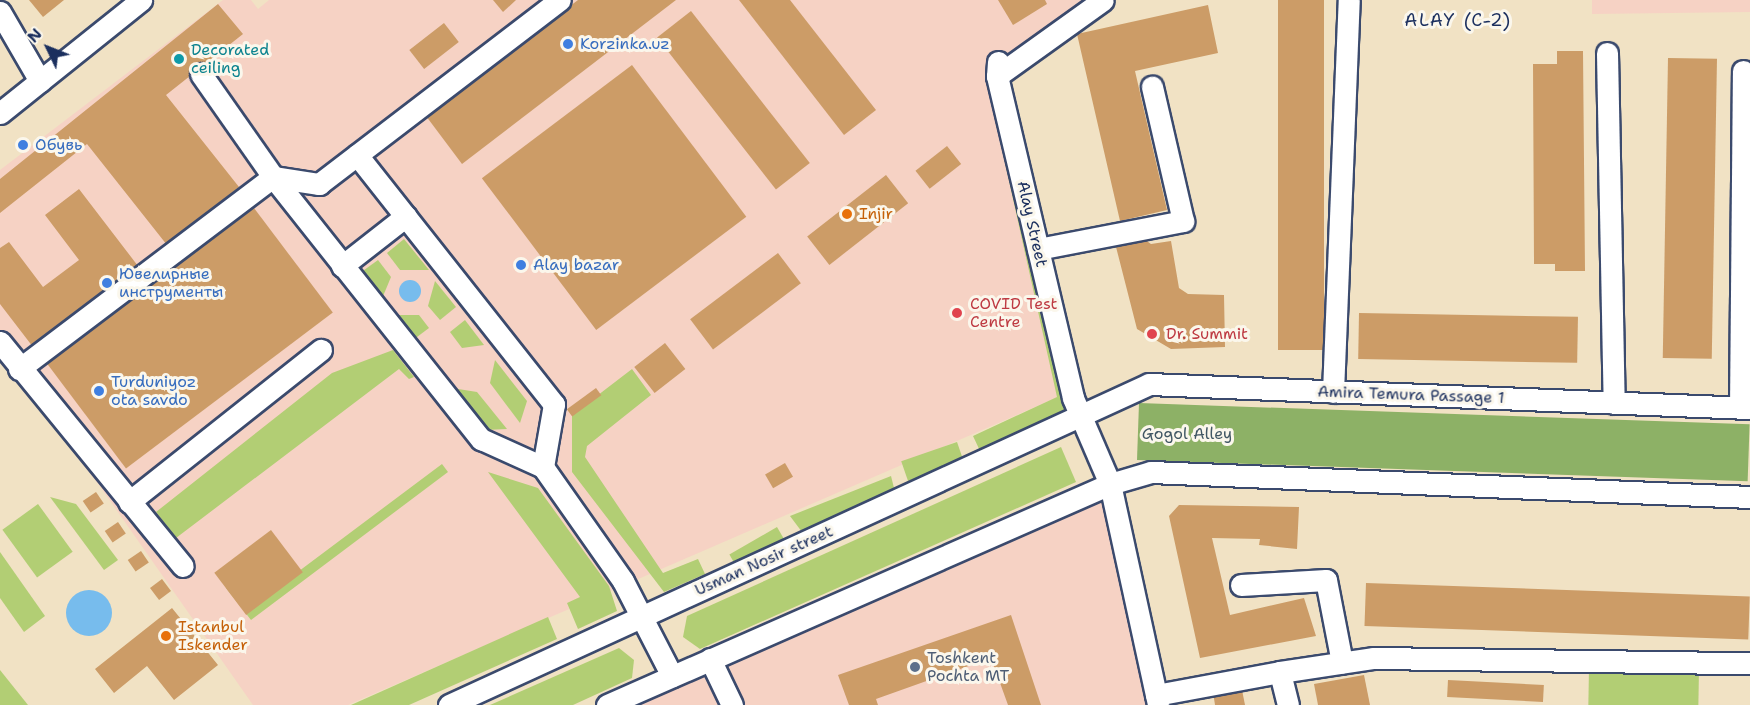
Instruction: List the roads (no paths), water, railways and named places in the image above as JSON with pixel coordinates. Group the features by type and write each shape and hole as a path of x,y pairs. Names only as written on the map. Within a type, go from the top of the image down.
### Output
{"street":[{"path":"0,113 141,0"},
{"path":"19,369 273,177 319,183 560,0"},
{"name":"Alay Street","path":"1103,0 997,69 1080,418 1110,484 1157,700"},
{"path":"1333,392 1349,0"},
{"path":"2,18 21,57 40,81"},
{"path":"1607,53 1614,403"},
{"path":"1743,71 1745,408"},
{"path":"201,74 273,177 482,439 543,467 643,616 672,676"},
{"path":"1038,249 1183,221 1152,87"},
{"path":"357,155 554,404 543,467"},
{"path":"342,266 406,216"},
{"path":"0,342 19,369 183,566"},
{"path":"129,502 321,350"},
{"name":"Amira Temura Passage 1","path":"1080,418 1149,384 1745,408"},
{"name":"Usman Nosir street","path":"449,705 1080,418"},
{"path":"607,705 1110,484 1151,472 1750,497"},
{"path":"1241,585 1326,580 1342,662"},
{"path":"1157,700 1280,672 1374,658 1750,663"},
{"path":"710,659 732,705"},
{"path":"1280,672 1288,705"}],"water":[{"path":"410,280 418,283 421,291 418,299 410,302 402,299 399,291 402,283"},
{"path":"89,590 105,597 112,613 105,629 89,636 73,629 66,613 73,597"}],"place":[{"name":"Korzinka.uz","path":"568,44"},
{"name":"Decorated ceiling","path":"179,59"},
{"name":"Обувь","path":"23,145"},
{"name":"Injir","path":"847,214"},
{"name":"Alay bazar","path":"521,265"},
{"name":"Ювелирные инструменты","path":"107,283"},
{"name":"COVID Test Centre","path":"957,313"},
{"name":"Dr. Summit","path":"1152,334"},
{"name":"Turduniyoz ota savdo","path":"99,391"},
{"name":"Istanbul Iskender","path":"166,636"},
{"name":"Toshkent Pochta MT","path":"915,667"}],"district":[{"name":"ALAY (C-2)","path":"1458,20"}],"park label":[{"name":"Gogol Alley","path":"1187,434"}]}
